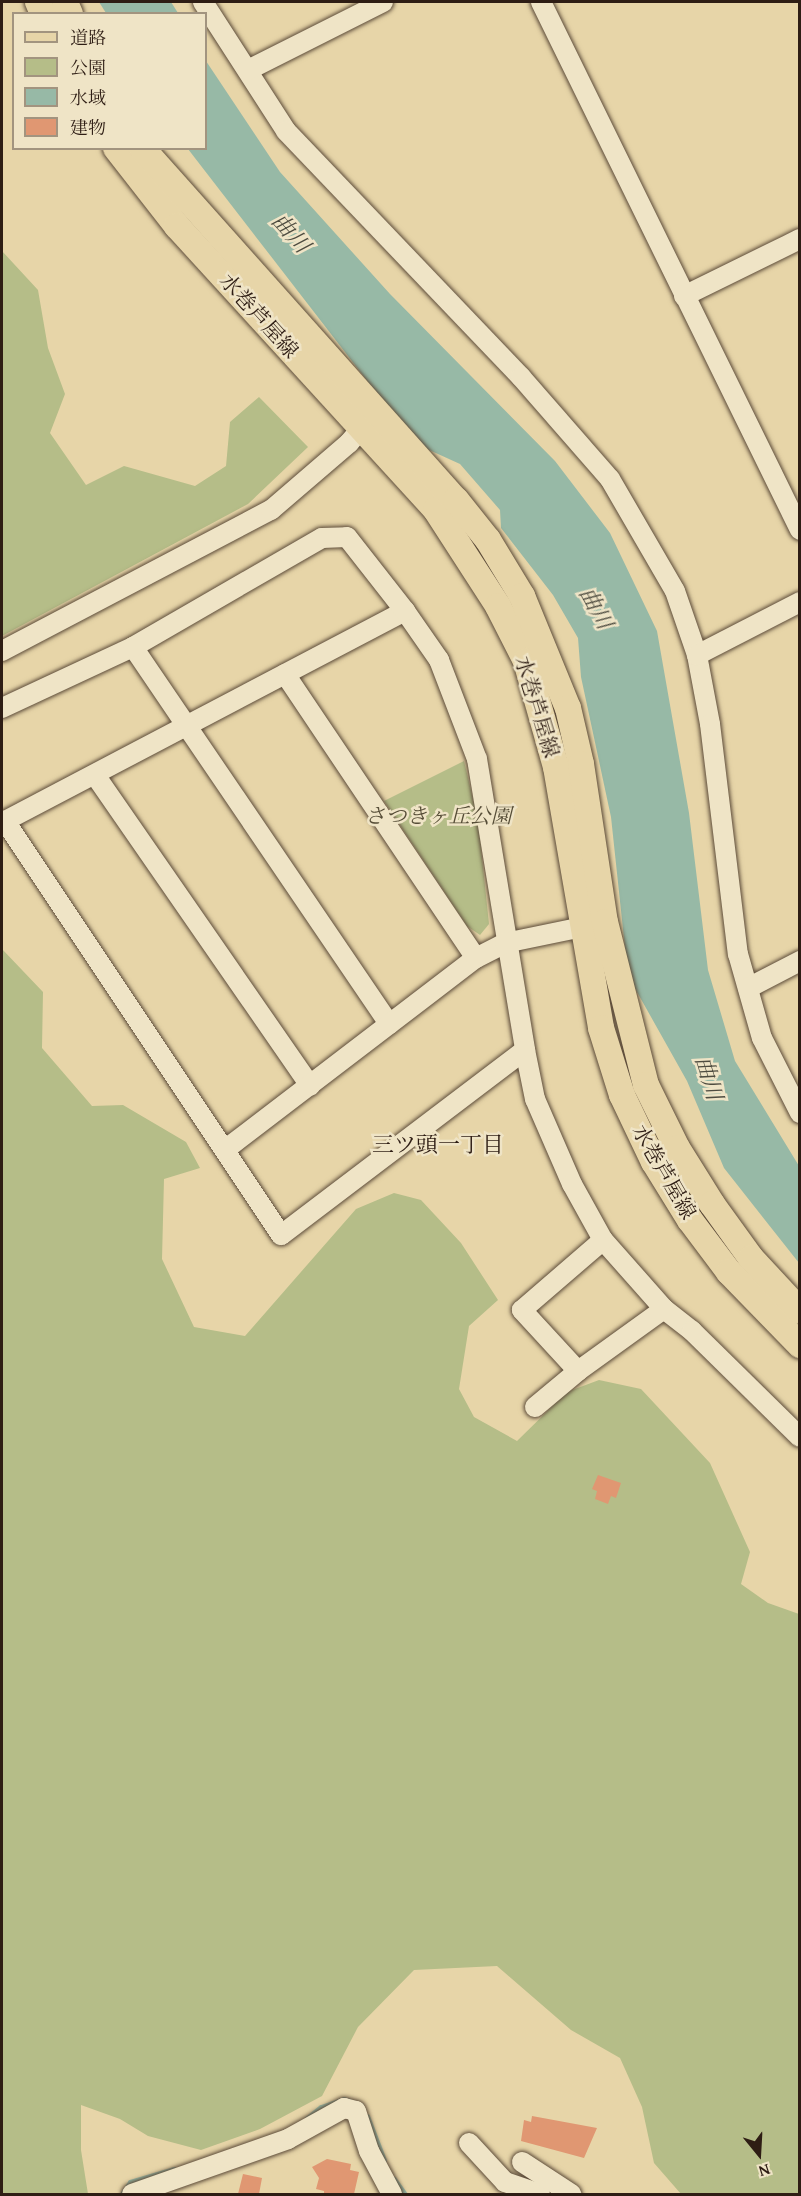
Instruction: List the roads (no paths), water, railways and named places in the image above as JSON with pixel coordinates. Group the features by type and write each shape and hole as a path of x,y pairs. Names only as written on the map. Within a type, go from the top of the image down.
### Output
{"main road":[{"name":"水巻芦屋線","path":"118,150 177,226 368,420 456,500 488,540 522,596 568,708 581,764 601,1028 622,1095 654,1162 690,1220 729,1272 800,1345"},
{"name":"水巻芦屋線","path":"144,150 368,420"},
{"name":"水巻芦屋線","path":"593,925 646,1085 677,1148 751,1258 800,1311"}],"street":[{"path":"203,2 286,131 521,377 610,479 675,591 697,655 710,724 738,954 762,1038 800,1113"},
{"path":"248,70 383,2"},
{"path":"542,2 800,530"},
{"path":"684,296 800,239"},
{"path":"2,651 271,510 368,420"},
{"path":"2,708 133,647 322,538 347,537 405,611 439,660 477,759 490,825 505,943 535,1100 572,1184 603,1240 664,1309 800,1437"},
{"path":"697,655 800,602"},
{"path":"405,611 95,776 3,817 281,1234 525,1050"},
{"path":"133,647 190,726 389,1024"},
{"path":"285,674 476,958"},
{"path":"95,776 310,1086"},
{"path":"226,1149 476,958 505,943 593,925"},
{"path":"748,988 800,961"},
{"path":"578,1371 522,1310 603,1240"},
{"path":"535,1407 578,1371 664,1309"},
{"path":"132,2194 288,2139 344,2108 356,2111 369,2151 392,2194"},
{"path":"469,2143 505,2182 540,2194"},
{"path":"522,2162 571,2194"}],"water":[{"path":"99,2 171,2 177,12 105,12"},
{"name":"曲川","path":"207,62 280,172 390,294 555,461 610,533 657,631 689,813 708,970 735,1061 799,1166 799,1263 724,1168 687,1081 628,976 611,817 581,677 578,638 553,595 501,528 500,510 460,464 416,444 189,150 207,150"}],"waterway":[{"path":"306,2119 321,2107 344,2099 361,2105"},
{"path":"367,2116 384,2160"},
{"path":"122,2194 130,2182 174,2169"},
{"path":"394,2179 405,2194"}],"district":[{"name":"三ツ頭一丁目","path":"438,1145"}],"park label":[{"name":"さつきヶ丘公園","path":"438,816"}]}
